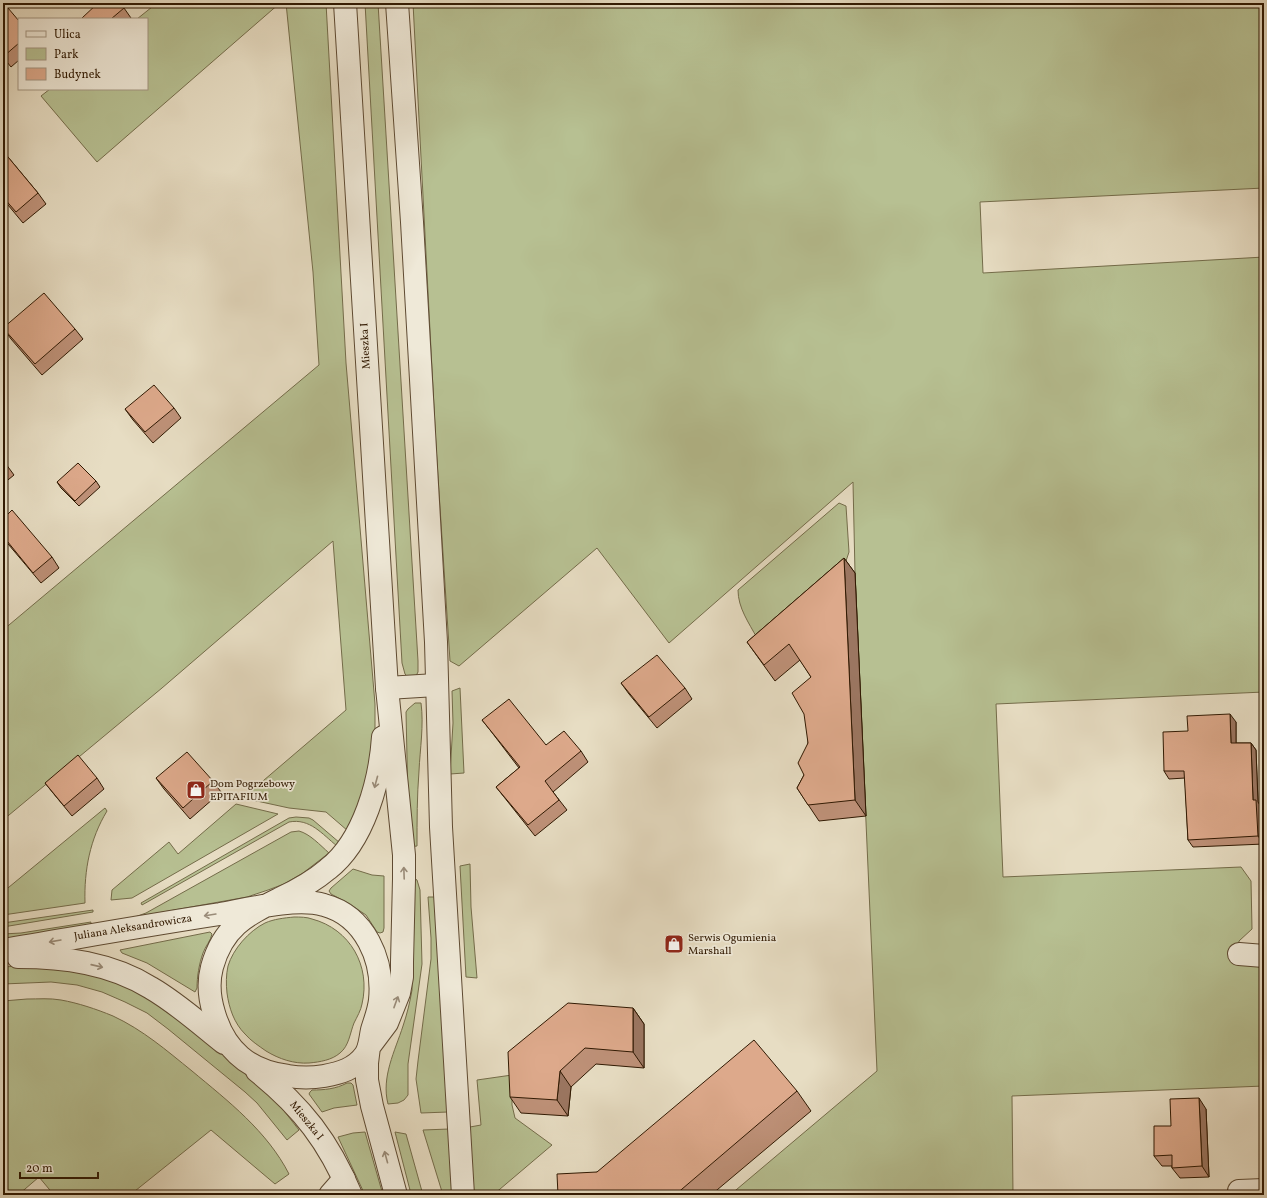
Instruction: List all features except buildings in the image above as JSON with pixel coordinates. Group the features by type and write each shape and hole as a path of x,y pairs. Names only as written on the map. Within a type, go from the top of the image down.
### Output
{"street":[{"name":"Mieszka I","path":"345,3 386,688"},
{"path":"397,3 413,230 436,642 441,827 463,1195"},
{"path":"386,688 436,685"},
{"path":"386,688 404,855 402,977 399,993 387,1023 369,1047 365,1055 356,1065 347,1071 319,1077 298,1078 266,1072 237,1055 222,1036 211,1005 209,980 216,953 231,929 244,918 300,888 328,869 343,856 347,850 360,826 371,799 378,773 382,754 386,688"},
{"name":"Juliana Aleksandrowicza","path":"3,950 286,903 310,902 324,905 351,919 362,931 378,960 381,987 380,1002 369,1047"},
{"path":"1239,954 1264,956"},
{"name":"Juliana Aleksandrowicza","path":"3,957 36,957 71,960 106,968 124,975 150,987 193,1017 237,1055"},
{"path":"369,1047 367,1080 372,1106 396,1195"},
{"name":"Mieszka I","path":"237,1055 287,1097 313,1126 333,1156 342,1190"},
{"path":"1239,1191 1264,1190"}],"green space":[{"path":"157,3 280,3 97,162 41,96 49,90 148,90 148,18 138,18"},
{"path":"286,3 326,3 346,363 375,704 375,730 371,773 348,831 326,812 289,808 243,798 346,710 333,541 162,688 3,820 3,630 319,365 313,272"},
{"path":"365,3 378,3 418,661 418,672 416,676 408,677 405,674 402,663"},
{"path":"413,3 1264,3 1264,188 980,202 983,273 1264,257 1264,692 996,704 1003,877 1241,867 1251,881 1252,929 1239,941 1238,964 1264,966 1264,1086 1012,1096 1013,1195 730,1195 877,1071 855,573 853,482 669,643 597,548 459,666 450,661 436,446"},
{"path":"839,503 846,506 849,552 846,561 757,638 742,609 738,597 738,590"},
{"path":"460,688 464,773 450,774 453,723 452,691"},
{"path":"415,703 421,703 422,728 418,790 417,846 409,847 406,712"},
{"path":"236,804 278,814 132,898 111,900 112,890 169,842 178,854"},
{"path":"105,808 107,811 96,833 89,855 85,903 3,915 3,892"},
{"path":"289,818 309,818 313,820 340,843 337,846 321,832 303,822 289,822 142,905 141,903"},
{"path":"299,831 311,837 329,853 303,873 284,884 247,897 135,917 146,913 291,832"},
{"path":"470,864 471,907 477,978 466,977 460,866"},
{"path":"353,869 372,875 384,876 383,932 377,932 366,915 331,894 329,891"},
{"path":"411,876 417,880 420,890 422,964 408,1064 408,1095 404,1100 398,1103 388,1104 386,1084 390,1064 406,1017 412,990"},
{"path":"428,897 435,897 448,1112 421,1113 416,1079 431,959"},
{"path":"93,910 93,912 3,927 3,923"},
{"path":"294,917 310,918 337,931 347,940 355,951 363,976 364,990 359,1014 345,1047 340,1053 333,1057 317,1062 298,1063 281,1059 252,1041 238,1025 231,1010 227,993 226,983 228,966 242,941 259,926 265,923"},
{"path":"91,922 90,926 3,939 3,934 21,933"},
{"path":"210,932 212,934 204,951 198,970 197,988 195,992 147,963 122,953 120,950"},
{"path":"35,965 94,975 132,989 153,1000 197,1033 261,1087 281,1107 299,1130 287,1140 257,1103 245,1092 147,1013 125,1002 102,992 77,985 51,982 3,984 3,967"},
{"path":"57,999 94,1009 113,1016 144,1034 233,1105 270,1144 289,1174 275,1184 211,1130 130,1195 54,1195 39,1177 18,1195 3,1195 3,1001"},
{"path":"512,1075 512,1105 515,1118 552,1145 493,1195 473,1195 470,1127 481,1125 477,1080"},
{"path":"351,1083 353,1085 357,1105 334,1108 322,1112 309,1094 312,1090 330,1089"},
{"path":"449,1129 453,1195 443,1195 423,1130"},
{"path":"365,1132 383,1195 365,1195 338,1137 353,1133"},
{"path":"395,1132 406,1134 423,1195 411,1194"}],"place":[{"name":"Dom Pogrzebowy EPITAFIUM","path":"196,790"},
{"name":"Serwis Ogumienia Marshall","path":"674,944"}]}
